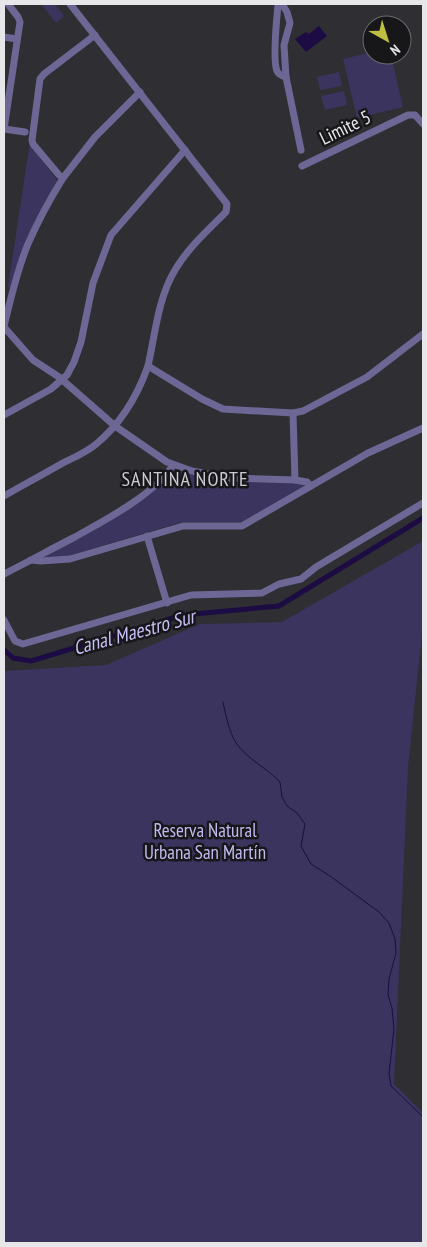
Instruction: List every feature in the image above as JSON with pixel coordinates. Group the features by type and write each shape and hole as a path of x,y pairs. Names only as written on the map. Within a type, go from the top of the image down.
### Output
{"street":[{"path":"8,4 19,20 17,39 7,84 4,129 25,132"},
{"path":"4,496 86,451 115,426 134,398 148,366 163,298 170,279 189,250 227,209 226,202 70,4"},
{"path":"278,4 275,43 276,68 278,73 286,77"},
{"path":"282,4 287,12 290,23 284,45 286,77 301,150"},
{"path":"63,178 58,175 32,142 40,79 94,35"},
{"path":"4,37 17,39"},
{"path":"140,92 95,137 63,178 41,216 28,245 9,301 4,327 33,360 63,380 115,426 173,465 192,471 231,478 295,480 306,482 311,486"},
{"name":"Limite 5","path":"302,166 403,117 412,114 421,121"},
{"path":"4,415 39,397 63,380 71,368 81,342 93,283 111,234 185,150"},
{"path":"148,366 202,399 223,409 293,413 303,411 367,377 423,334"},
{"path":"293,413 295,480"},
{"path":"31,560 42,562 70,559 188,525 244,526 368,453 423,428"},
{"path":"4,574 124,508 150,489 168,473 173,465"},
{"path":"4,620 15,641 23,644 194,595 262,593 279,584 301,579 316,567 423,503"},
{"path":"147,536 167,603"}],"green space":[{"path":"55,4 64,16 56,23 42,5"},
{"path":"362,54 362,65 393,65 403,107 357,118 343,59"},
{"path":"339,72 342,86 320,90 317,77"},
{"path":"344,91 347,105 325,110 321,96"},
{"path":"31,146 57,180 11,289 8,287 29,148"},
{"path":"174,469 233,481 302,484 304,486 245,522 182,522 71,555 46,559 46,556 133,506"},
{"name":"Reserva Natural Urbana San Martín","path":"423,541 423,624 408,767 394,1084 423,1113 423,1243 4,1243 4,671 106,665 200,624 282,622"}],"shaded area":[{"path":"319,26 327,36 306,52 295,39 306,32 309,34"}],"waterway":[{"name":"Canal Maestro Sur","path":"4,650 13,658 31,661 183,615 279,606 423,518"},
{"path":"223,702 236,743 245,754 280,782 282,797 287,806 297,813 305,824 301,846 311,864 379,912 389,923 395,939 396,953 389,979 388,995 392,1008 394,1029 389,1073 391,1086 423,1117"}],"district":[{"name":"SANTINA NORTE","path":"185,479"}]}
